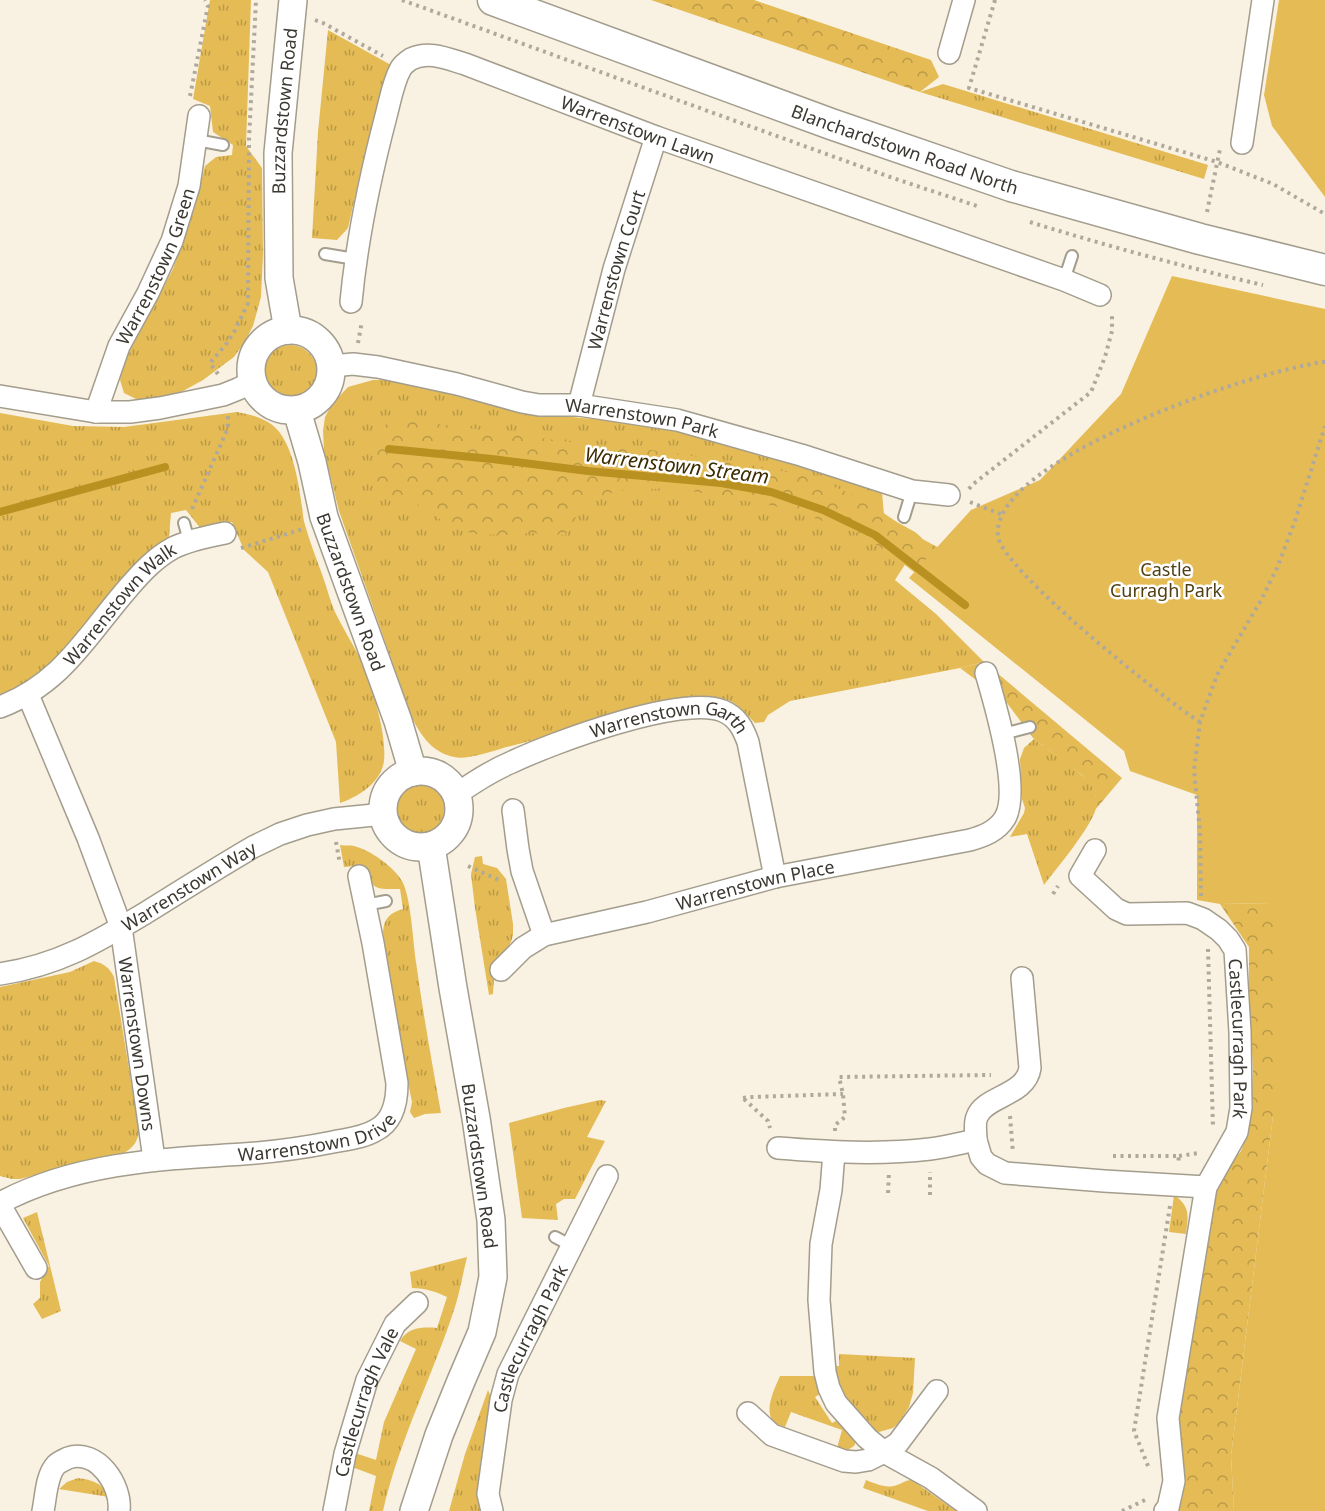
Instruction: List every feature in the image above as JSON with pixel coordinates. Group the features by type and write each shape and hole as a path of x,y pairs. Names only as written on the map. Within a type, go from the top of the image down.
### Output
{"main road":[{"name":"Blanchardstown Road North","path":"493,0 831,124 1011,186 1202,239 1325,270"}],"street":[{"path":"949,53 964,0"},
{"path":"1242,144 1263,0"},
{"name":"Buzzardstown Road","path":"288,330 279,278 279,153 292,6"},
{"name":"Warrenstown Lawn","path":"402,67 410,59 423,55 465,64 656,137 1101,295"},
{"path":"357,309 355,259 376,155 396,80 402,67"},
{"name":"Warrenstown Green","path":"96,412 119,346 148,293 172,241 189,186 196,140 193,110"},
{"name":"Warrenstown Court","path":"579,405 614,269 656,137"},
{"path":"288,330 312,335 322,343 332,366 327,390 319,400 297,411 285,411 274,407 256,391 252,381 251,366 262,341 274,333 288,330"},
{"name":"Warrenstown Park","path":"332,366 353,364 378,367 539,405 579,405 676,420 801,455 912,491 956,497"},
{"path":"0,396 96,412 130,412 223,395 238,390 252,381"},
{"name":"Buzzardstown Road","path":"297,411 312,462 324,517 398,721 413,771"},
{"name":"Warrenstown Walk","path":"0,707 28,695 69,661 116,601 148,566 172,549 187,532 232,541"},
{"path":"986,673 1003,734"},
{"path":"28,695 88,838 122,927"},
{"name":"Warrenstown Garth","path":"457,794 510,763 616,723 692,708 722,710 743,727 748,741 775,877"},
{"name":"Warrenstown Place","path":"501,970 523,948 544,935 647,912 775,877 970,840 994,831 1004,820 1009,809 1011,795 1003,734"},
{"path":"413,771 434,773 444,778 457,794 458,820 452,832 431,846 418,847 406,843 395,836 387,826 384,813 387,792 394,782 413,771"},
{"path":"513,810 525,883 544,935"},
{"name":"Warrenstown Way","path":"0,974 50,963 99,941 253,847 280,834 334,819 384,813"},
{"name":"Buzzardstown Road","path":"414,1511 439,1435 482,1332 493,1277 491,1220 431,846"},
{"name":"Castlecurragh Park","path":"1095,850 1080,876 1116,909 1127,914 1187,913 1203,919 1219,930 1235,950 1240,1032 1241,1108 1237,1132 1206,1187 1168,1418 1174,1480 1168,1508 1158,1504"},
{"name":"Warrenstown Drive","path":"36,1268 0,1204 19,1193 92,1169 154,1159 274,1152 355,1138 378,1129 387,1121 396,1104 397,1083 376,903 359,876"},
{"name":"Warrenstown Downs","path":"122,927 154,1159"},
{"path":"1022,978 1029,1074 1025,1082 978,1114 976,1140 981,1157 987,1164 1005,1173 1104,1182 1206,1187"},
{"path":"777,1148 834,1152 930,1149 976,1140"},
{"path":"834,1152 831,1190 821,1244 819,1300 825,1372 829,1388 836,1403 867,1438 884,1452 931,1479 976,1511"},
{"name":"Castlecurragh Park","path":"492,1511 488,1494 501,1400 508,1374 564,1241 607,1176"},
{"name":"Castlecurragh Vale","path":"334,1511 345,1454 367,1380 395,1324 417,1303"},
{"path":"748,1413 772,1435 844,1461 856,1462 868,1460 898,1443 937,1391"},
{"path":"43,1511 49,1480 56,1465 72,1457 86,1456 105,1469 118,1495 119,1511"}],"lane":[{"path":"196,140 223,145"},
{"path":"325,254 355,259"},
{"path":"1064,280 1072,256"},
{"path":"904,517 912,491"},
{"path":"1003,734 1030,727"}],"path":[{"path":"193,110 208,6 205,0"},
{"path":"187,532 193,508 228,428 228,412 218,372 210,363 234,332 248,303 249,140 256,0"},
{"path":"995,0 969,88 1217,162 1273,184 1325,214"},
{"path":"292,6 402,67"},
{"path":"1202,239 1217,162"},
{"path":"956,497 1091,392 1105,357 1112,331 1112,313 1101,295"},
{"path":"356,350 357,309"},
{"path":"1200,722 1149,685 1029,579 1000,544 998,535 1003,515 1017,495 1032,481 1099,439 1142,419 1204,395 1289,368 1325,362"},
{"path":"1219,930 1208,906 1201,902 1200,832 1194,770 1200,722 1217,675 1260,602 1277,568 1295,521 1325,426"},
{"path":"956,497 1003,515"},
{"path":"232,541 306,528 324,517"},
{"path":"468,866 505,883 525,883"},
{"path":"1053,894 1057,885 1066,892"},
{"path":"1208,948 1213,1139"},
{"path":"834,1152 835,1125 845,1118 839,1077 1029,1074"},
{"path":"777,1148 768,1121 743,1098 843,1094"},
{"path":"1010,1107 1013,1157"},
{"path":"1108,1156 1179,1156 1202,1153"},
{"path":"1151,1472 1134,1431 1179,1156"},
{"path":"1122,1511 1158,1504"}],"green space":[{"path":"210,0 251,0 246,146 262,168 261,297 253,326 234,357 203,380 183,391 164,397 136,399 124,393 120,380 123,364 173,269 194,210 205,166 216,157 232,155 233,145 213,132 210,106 193,99"},
{"path":"651,0 754,0 931,60 939,77 920,92"},
{"path":"1279,0 1325,0 1325,197 1272,126 1264,95"},
{"path":"328,30 391,65 366,148 348,228 337,240 312,238 318,132"},
{"path":"943,84 1208,165 1204,179 920,92"},
{"name":"Castle Curragh Park","path":"1172,276 1325,309 1325,1511 1234,1511 1231,1456 1273,1116 1273,903 1220,904 1197,900 1197,795 1130,771 1124,751 909,578 971,510 1040,480 1121,394"},
{"path":"290,345 300,347 309,353 315,362 317,372 315,382 309,391 300,397 290,399 280,397 271,391 265,382 263,372 265,362 271,353 280,347"},
{"path":"373,380 419,385 539,414 648,424 687,431 882,492 884,515 922,538 895,580 936,614 984,662 790,701 768,715 764,722 755,723 732,702 717,697 698,696 655,703 550,736 478,755 459,758 446,755 428,743 412,718 339,511 324,451 325,417 332,404 348,387"},
{"path":"237,412 255,416 276,428 289,449 311,545 333,608 359,656 377,707 383,736 382,769 368,788 340,803 336,742 268,572 244,550 232,522 201,529 186,510 171,513 169,537 135,568 78,637 44,671 0,696 0,413 73,426 124,427"},
{"path":"401,419 585,444 664,452 784,471 819,481 853,495 877,508 919,537 954,555 923,579 861,534 785,508 675,488 623,490 587,500 565,535 475,534 453,528 419,505 382,492 373,467 375,443 382,426"},
{"path":"984,662 1122,778 1095,810 1096,797 1092,787 1082,775 1034,739 1007,703 960,668"},
{"path":"1034,739 1087,780 1093,788 1096,799 1096,808 1088,825 1044,885 1027,834 1010,837 1025,808 1022,799 1020,759 1024,748"},
{"path":"417,783 427,783 440,790 447,803 447,813 440,826 427,833 417,833 408,829 401,822 397,813 397,803 401,794 408,787"},
{"path":"340,845 360,848 381,859 398,875 405,888 441,1113 425,1114 414,1118 410,1112 412,1102 399,1039 383,932 388,917 403,909 400,889 376,887 369,880 364,865 344,867"},
{"path":"482,856 483,864 497,868 506,879 513,924 511,942 503,954 495,960 493,994 489,995 471,874 475,857"},
{"path":"1273,903 1273,1116 1231,1456 1234,1511 1177,1511 1178,1422 1215,1195 1226,1168 1241,1151 1249,1128 1253,1072 1249,947 1220,904"},
{"path":"94,961 106,966 114,977 139,1130 136,1141 124,1153 20,1179 0,1176 0,987 70,972"},
{"path":"600,1100 606,1101 587,1137 605,1141 575,1199 564,1199 556,1204 558,1220 522,1218 509,1123"},
{"path":"1174,1195 1186,1208 1188,1217 1186,1234 1169,1232"},
{"path":"37,1212 61,1311 42,1319 33,1304 40,1298 40,1282 49,1266 23,1218"},
{"path":"467,1257 455,1307 407,1433 383,1511 369,1511 376,1476 352,1467 355,1453 376,1460 384,1422 416,1349 400,1341 412,1330 437,1328 447,1297 431,1291 412,1288 410,1272"},
{"path":"839,1354 915,1358 913,1393 909,1407 893,1428 879,1432 867,1428 840,1393 831,1366 839,1366"},
{"path":"780,1376 820,1376 824,1392 815,1397 832,1423 840,1419 854,1437 856,1442 854,1446 846,1451 837,1448 842,1430 791,1412 785,1427 777,1424 772,1419 770,1406"},
{"path":"488,1390 491,1397 481,1456 479,1501 481,1511 449,1511 465,1454"},
{"path":"78,1478 96,1483 104,1488 109,1497 59,1489 67,1482"},
{"path":"866,1480 882,1486 893,1486 912,1480 956,1511 928,1511 863,1488"}],"waterway":[{"name":"Warrenstown Stream","path":"389,449 721,483 771,492 823,510 875,535 965,605"},
{"name":"Warrenstown Stream","path":"0,512 165,467"}]}
